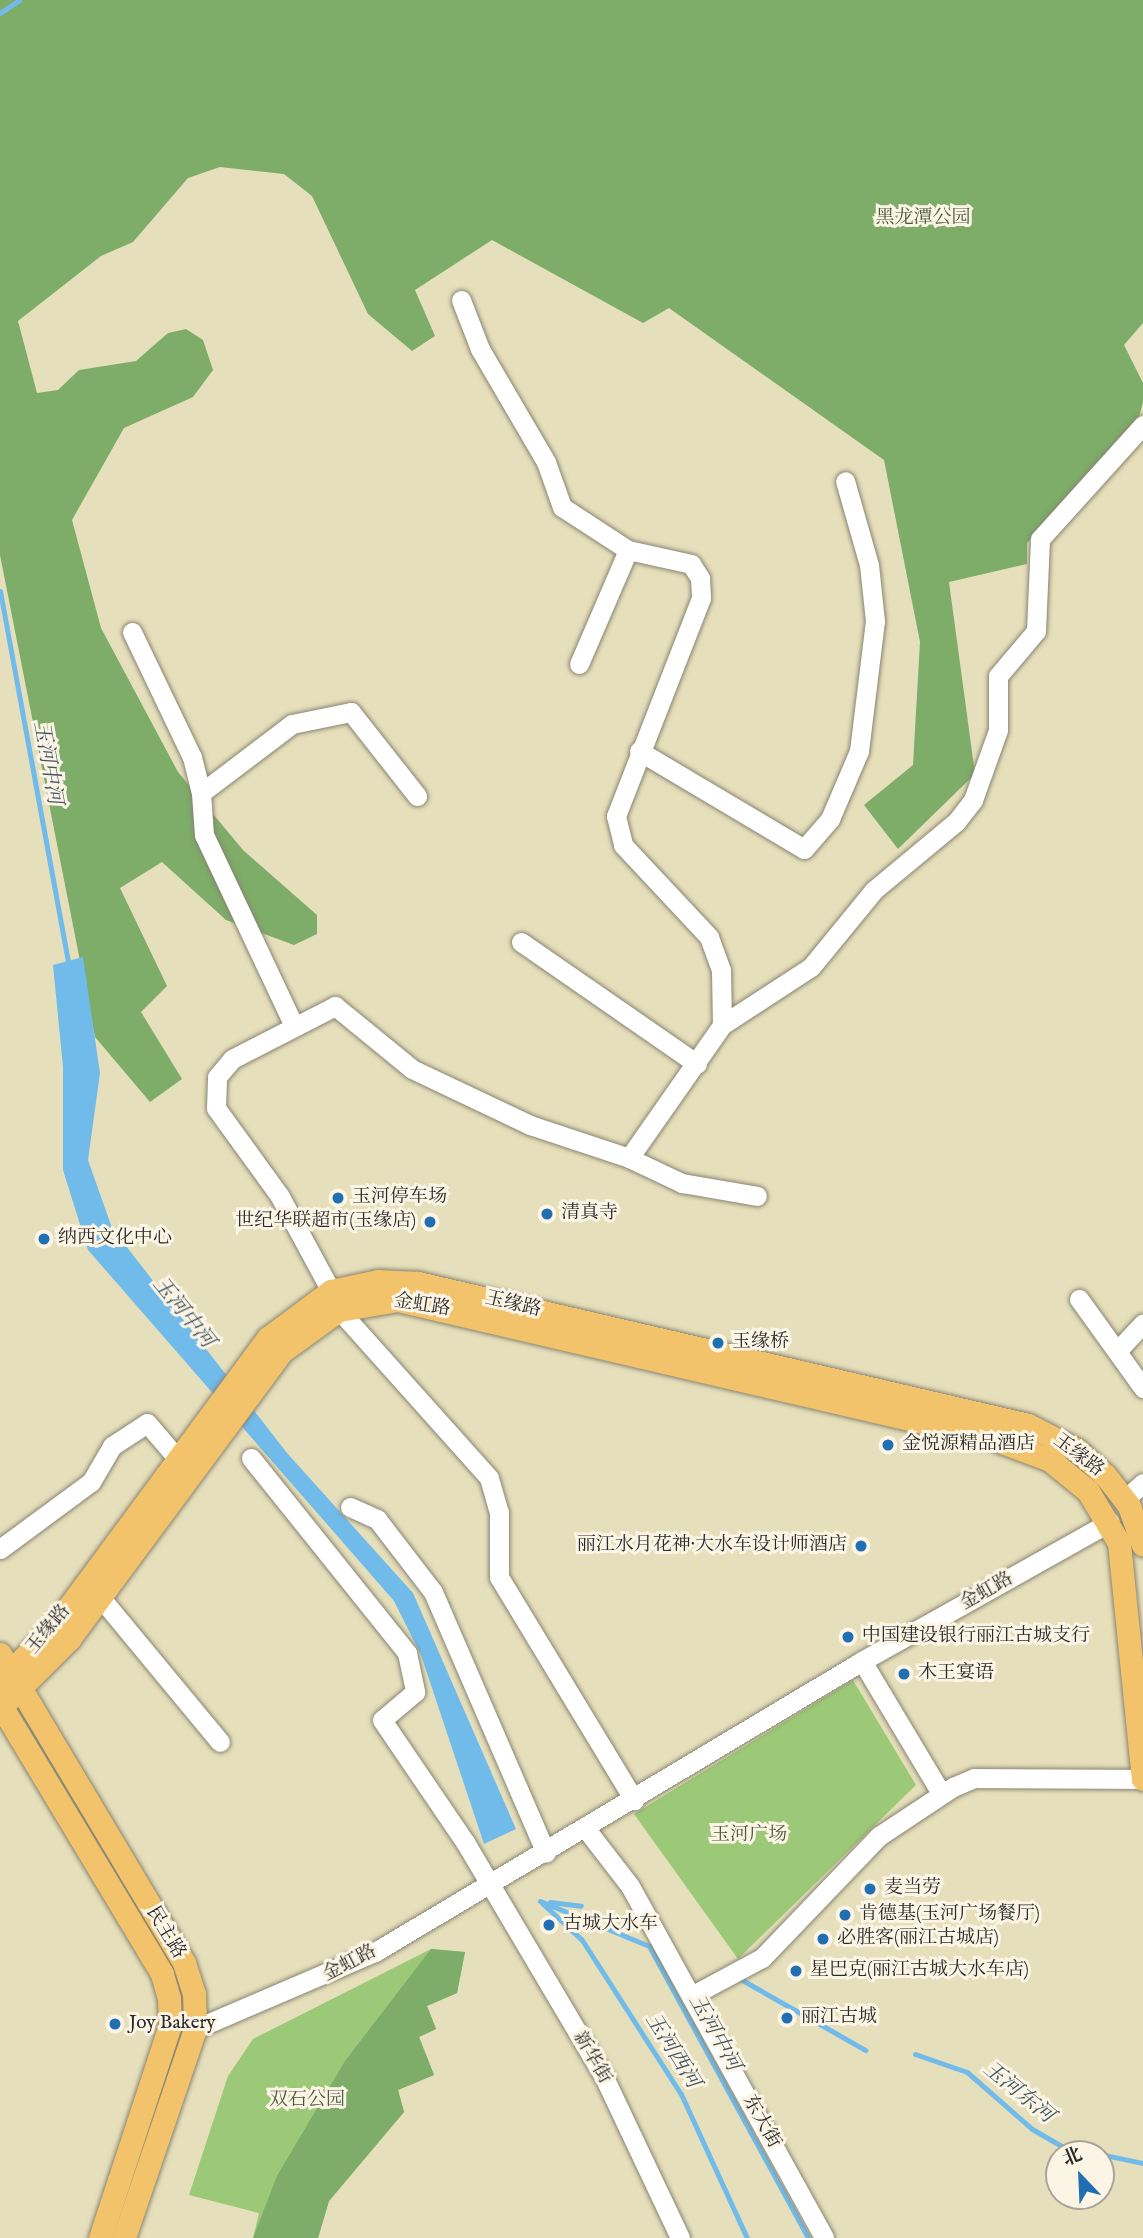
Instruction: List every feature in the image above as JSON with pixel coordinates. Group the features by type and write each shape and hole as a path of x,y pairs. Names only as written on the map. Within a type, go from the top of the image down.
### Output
{"main road":[{"name":"玉缘路","path":"335,1301 378,1281 418,1283 1028,1425 1077,1450 1124,1500 1143,1545"},
{"name":"金虹路","path":"1,1707 8,1675 100,1597 183,1465 274,1345 335,1301 415,1302 991,1438 1063,1469 1110,1522 1121,1557 1143,1779"},
{"name":"玉缘路","path":"8,1675 54,1627 183,1465"},
{"name":"民主路","path":"8,1675 184,1963 194,1994 195,2029 124,2238"},
{"name":"民主路","path":"1,1707 162,1975 169,1998 170,2025 100,2238"}],"street":[{"path":"461,300 481,349 546,461 562,507 628,550 691,564 702,592 618,804 619,837 709,937 721,970 722,1025"},
{"path":"629,1158 722,1025 811,967 874,890 956,822 972,800 998,730 998,676 1037,631 1040,539 1143,425"},
{"path":"639,751 804,849 817,835 857,759 875,621 869,565 845,481"},
{"path":"579,664 628,550"},
{"path":"132,632 192,757 201,793 204,835 294,1027"},
{"path":"201,793 292,724 351,712 417,796"},
{"path":"521,942 697,1064"},
{"path":"634,1800 499,1577 499,1512 489,1478 335,1301 279,1195 216,1108 217,1077 232,1059 335,1006 412,1069 530,1125 629,1158 682,1183 757,1196"},
{"path":"1079,1298 1103,1340 1119,1349 1143,1388"},
{"path":"1119,1349 1143,1323"},
{"path":"0,1549 91,1482 112,1446 146,1423 183,1465"},
{"name":"新华街","path":"251,1458 407,1653 415,1692 382,1720 492,1884 604,2077 680,2238"},
{"path":"1124,1500 1143,1483"},
{"path":"350,1507 377,1519 433,1592 543,1855"},
{"name":"金虹路","path":"195,2029 334,1973 543,1855 862,1661 1110,1522"},
{"path":"100,1597 220,1742"},
{"path":"862,1661 942,1793"},
{"path":"691,1996 762,1958 879,1836 942,1793 974,1778 1143,1779"},
{"name":"东大街","path":"586,1829 630,1886 824,2238"}],"green space":[{"name":"黑龙潭公园","path":"0,0 1143,0 1143,323 1124,345 1143,383 1143,402 1137,425 1027,543 1027,564 949,582 975,774 898,849 864,805 913,765 920,642 884,460 669,308 643,323 492,240 415,290 435,336 412,351 368,314 312,196 284,174 220,167 188,178 133,242 101,256 18,321 37,393 58,390 79,370 136,361 168,333 186,329 203,340 213,370 193,397 124,428 72,520 101,628 178,772 243,850 317,915 317,934 294,945 226,920 162,862 120,888 167,986 141,1012 182,1079 150,1102 95,1037 0,555"},
{"name":"玉河广场","path":"853,1680 916,1785 738,1959 634,1814"},
{"name":"双石公园","path":"431,1949 465,1952 457,1993 427,2006 436,2029 419,2037 434,2075 398,2090 404,2112 329,2201 318,2238 253,2238 259,2213 189,2195 228,2076 253,2039"},
{"path":"431,1949 465,1952 457,1993 427,2006 436,2029 419,2037 434,2075 398,2090 404,2112 329,2201 318,2238 253,2238 277,2176 345,2061"}],"water":[{"path":"83,957 100,1073 88,1160 112,1228 287,1453 413,1593 516,1829 484,1844 421,1655 394,1601 88,1250 63,1170 63,1067 53,965"}],"waterway":[{"path":"0,13 19,0"},
{"name":"玉河中河","path":"0,591 69,967"},
{"name":"玉河中河","path":"540,1901 649,1946 808,2238"},
{"name":"玉河东河","path":"550,1902 581,1906"},
{"name":"玉河西河","path":"542,1903 582,1940 681,2094 747,2238"},
{"name":"玉河东河","path":"742,1980 865,2050"},
{"name":"玉河东河","path":"915,2054 967,2072 1032,2129 1062,2146 1143,2163"}],"place":[{"name":"玉河停车场","path":"338,1198"},
{"name":"清真寺","path":"547,1214"},
{"name":"世纪华联超市(玉缘店)","path":"430,1222"},
{"name":"纳西文化中心","path":"44,1239"},
{"name":"玉缘桥","path":"718,1343"},
{"name":"金悦源精品酒店","path":"888,1445"},
{"name":"丽江水月花神·大水车设计师酒店","path":"861,1546"},
{"name":"中国建设银行丽江古城支行","path":"848,1637"},
{"name":"木王宴语","path":"904,1674"},
{"name":"麦当劳","path":"870,1889"},
{"name":"肯德基(玉河广场餐厅)","path":"845,1915"},
{"name":"古城大水车","path":"549,1925"},
{"name":"必胜客(丽江古城店)","path":"823,1939"},
{"name":"星巴克(丽江古城大水车店)","path":"796,1971"},
{"name":"丽江古城","path":"787,2018"},
{"name":"Joy Bakery","path":"115,2024"}]}
